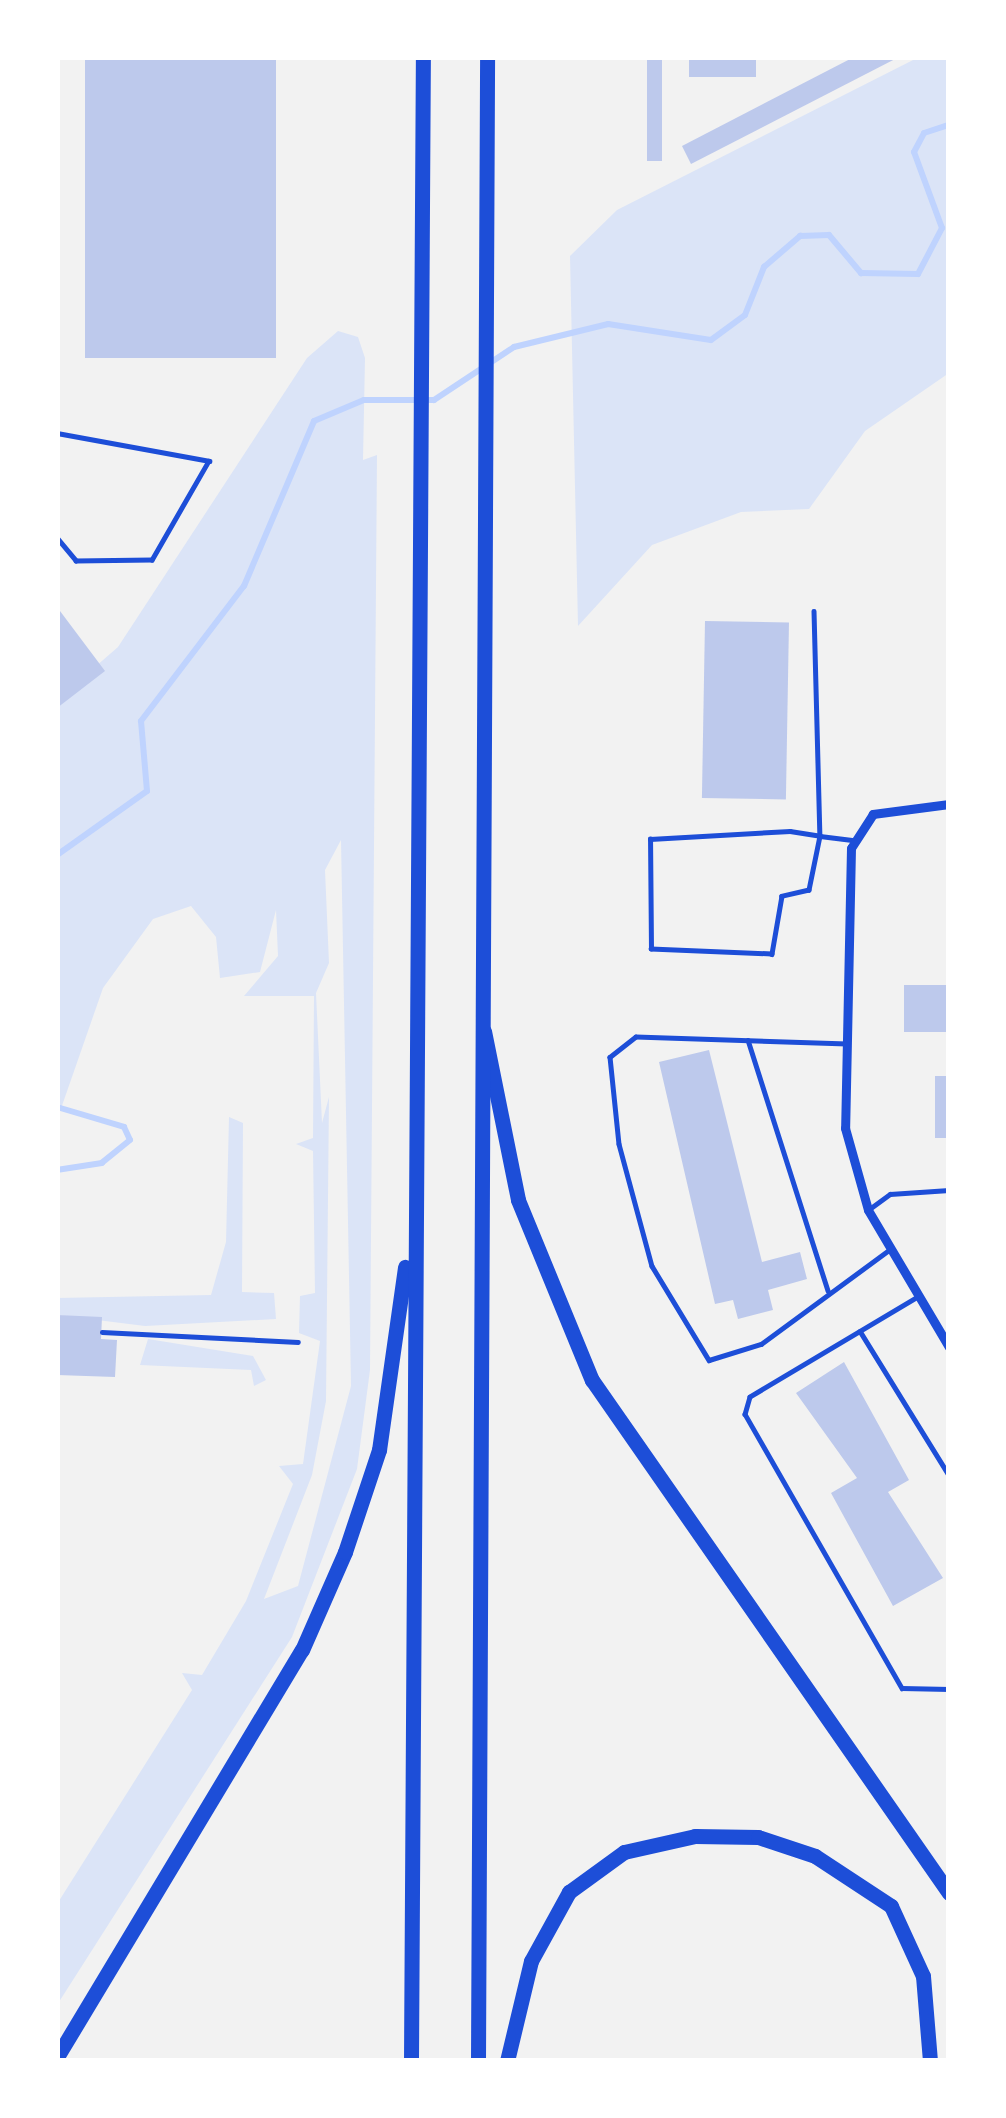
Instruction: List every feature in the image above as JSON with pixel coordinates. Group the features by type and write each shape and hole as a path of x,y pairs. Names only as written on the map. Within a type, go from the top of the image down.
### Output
{"highway":[{"path":"411,2061 423,57"},
{"path":"478,2061 479,1014 487,57"},
{"path":"479,1014 518,1200 592,1380 949,1893"},
{"path":"57,2057 302,1650 345,1552 379,1450 414,1204"},
{"path":"507,2061 531,1961 569,1892 624,1852 695,1835 758,1837 815,1856 891,1906 923,1976 930,2061"}],"street":[{"path":"949,804 873,814 854,840 848,865 845,1128 868,1210 949,1347"}],"lane":[{"path":"57,433 209,461 152,560 76,561 57,538"},
{"path":"814,611 820,836 808,890 782,896 772,954 651,949 650,839 820,836 854,840"},
{"path":"847,1044 636,1037 610,1057 652,1266 710,1360 761,1343 889,1250"},
{"path":"748,1040 828,1291"},
{"path":"868,1210 890,1194 949,1190"},
{"path":"916,1298 751,1397 748,1430 902,1688 949,1689"},
{"path":"860,1331 949,1474"},
{"path":"101,1332 298,1342"}],"shaded area":[{"path":"919,57 949,57 949,373 865,431 809,509 741,512 652,545 578,626 570,256 617,210"},
{"path":"338,331 358,337 365,358 363,460 377,455 370,1370 357,1469 292,1637 57,2005 57,1904 192,1690 182,1673 202,1675 246,1601 293,1484 279,1466 303,1464 320,1341 299,1333 300,1296 315,1293 313,1151 296,1144 313,1138 314,996 244,996 278,956 276,910 260,972 220,978 216,937 191,906 153,919 103,988 57,1120 57,700 118,647 307,358","holes":["341,840 351,1386 298,1586 264,1599 312,1475 326,1401 329,1097 322,1123 316,993 329,963 325,870"]},
{"path":"229,1117 243,1123 242,1292 274,1293 276,1319 145,1326 57,1315 57,1298 211,1295 226,1242"},
{"path":"148,1339 253,1356 266,1380 254,1386 251,1370 140,1365"}],"building":[{"path":"85,57 276,57 276,358 85,358"},
{"path":"647,57 662,57 662,161 647,161"},
{"path":"689,57 756,57 756,77 689,77"},
{"path":"854,57 899,57 691,164 682,146"},
{"path":"57,607 105,671 57,708"},
{"path":"705,621 789,622 786,799 702,798"},
{"path":"904,985 949,985 949,1032 904,1032"},
{"path":"709,1050 762,1262 800,1252 807,1279 768,1290 773,1310 738,1319 733,1300 715,1304 659,1062"},
{"path":"935,1076 949,1076 949,1138 935,1138"},
{"path":"57,1315 102,1317 101,1339 117,1340 115,1377 57,1375"},
{"path":"844,1362 909,1480 888,1492 943,1578 893,1606 831,1493 857,1478 796,1393"}],"waterway":[{"path":"57,855 147,791 141,721 244,586 314,421 364,400 434,400 514,347 608,324 711,340 745,315 764,267 800,236 829,235 861,273 918,274 942,228 914,152 924,133 949,125"},
{"path":"57,1107 124,1127 130,1140 102,1163 57,1170"}]}
